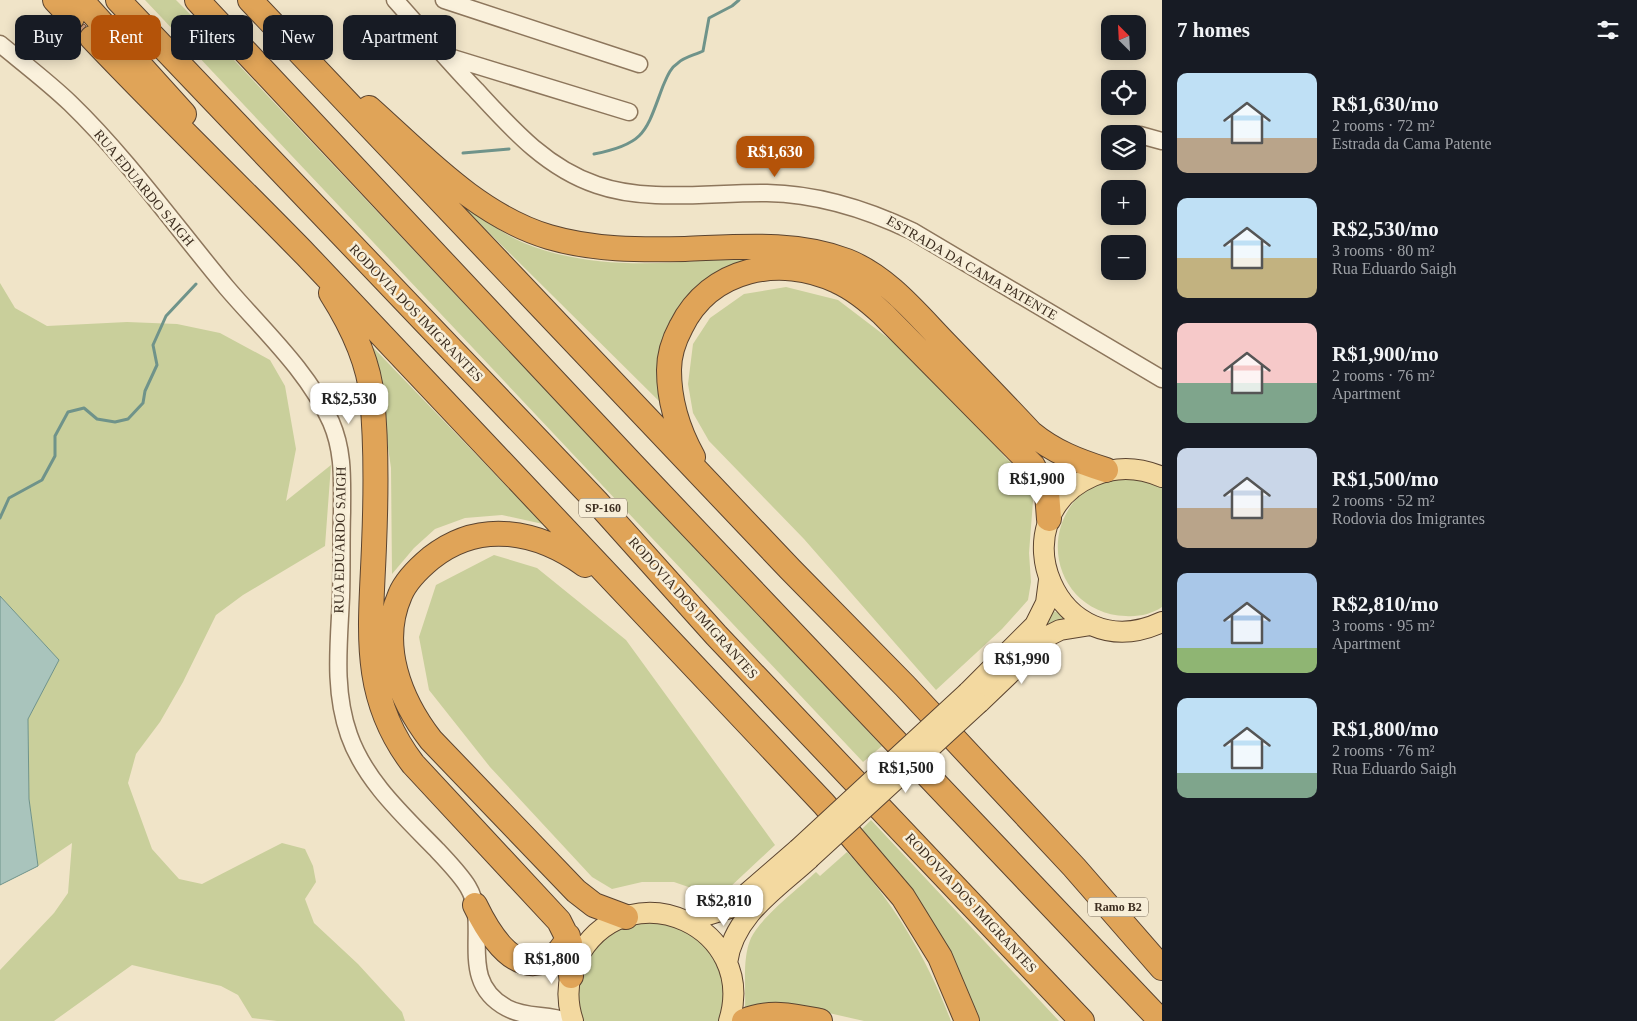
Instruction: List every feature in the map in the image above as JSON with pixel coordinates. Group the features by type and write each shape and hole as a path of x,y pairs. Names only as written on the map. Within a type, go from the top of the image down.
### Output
{"highway":[{"path":"55,0 77,9 220,155 221,167"},
{"name":"RODOVIA DOS IMIGRANTES","path":"118,0 596,501 716,635 1082,1021"},
{"path":"197,0 625,456 1161,1021"},
{"path":"250,0 265,15"},
{"path":"113,60 152,102 221,167 307,256 824,804 903,897 940,957 967,1021"},
{"path":"307,60 704,478 905,686 1074,867 1162,968"},
{"path":"315,60 466,193 508,220 548,237 597,247 645,250 772,246 818,252 848,261 900,295 1037,438 1069,458 1106,470"},
{"path":"307,256 335,299 352,333 365,366 372,397 376,490 370,642 374,679 383,714 397,744 413,764 559,921 568,936 572,954 570,987"},
{"path":"704,478 683,439 676,418 669,369 674,340 687,314 704,294 724,279 748,271 775,267 804,270 837,281 862,295 992,424 1033,466 1041,479 1047,493 1049,519"},
{"path":"623,593 567,552 536,539 500,533 472,535 444,547 416,570 400,595 392,624 392,656 400,690 414,719 431,740 576,891 594,905 626,916"},
{"name":"Ramo B2","path":"1074,867 1162,948"},
{"path":"475,905 495,940 511,955 523,961 540,962 551,958 563,947 568,936"},
{"path":"744,1021 760,1016 773,1015 820,1021"}],"main road":[{"path":"973,698 1035,625 1046,603 1049,580 1043,550 1049,519 1063,497 1082,480 1106,470 1128,468 1149,471 1162,477"},
{"path":"1049,580 1065,607 1091,625 1119,632 1147,629 1162,622"},
{"path":"727,963 731,943 745,918 804,854 973,698 1050,635 1060,630 1091,625"},
{"path":"688,921 730,908 804,854"},
{"path":"573,1021 570,987 578,956 591,939 607,926 626,916 643,913 663,914 688,921 712,939 727,963 734,988 733,1006 729,1021"}],"street":[{"name":"ESTRADA DA CAMA PATENTE","path":"395,0 408,15"},
{"path":"444,0 639,64"},
{"name":"RUA EDUARDO SAIGH","path":"0,44 56,91 87,121 280,349 323,406 337,438 342,464 342,568 338,673 345,724 355,749 371,777 459,875 471,892 475,905 476,958 485,986 495,1000 508,1009 524,1014 566,1021"},
{"name":"ESTRADA DA CAMA PATENTE","path":"448,60 520,138 546,158 597,186 630,192 675,195 799,194 836,202 878,215 912,231 1162,379"},
{"path":"456,60 629,112"},
{"path":"1146,137 1162,142"},
{"path":"545,1017 556,1012 570,987"}],"green space":[{"path":"145,0 176,0 191,15 171,15 171,28"},
{"path":"202,60 234,60 882,746 863,762"},
{"path":"440,184 501,231 524,243 553,253 582,259 643,263 765,255 730,266 701,283 678,307 666,335 667,409"},
{"path":"0,283 15,308 47,326 127,322 177,324 220,333 270,360 285,386 296,449 286,501 331,465 325,546 243,595 216,615 183,682 160,722 136,754 128,783 152,849 179,879 202,884 282,843 305,849 313,866 316,882 305,899 314,923 358,964 402,1012 405,1021 277,1021 252,1018 238,995 221,986 132,965 54,1021 0,1021 0,970 54,913 68,893 72,843 38,866 29,799 28,719 59,660 0,596"},
{"path":"786,287 838,300 909,354 958,400 1005,457 1028,479 1033,501 1029,553 1031,582 1028,600 1002,629 936,690 804,539 709,441 693,413 688,384 693,344 710,318 744,294"},
{"path":"365,339 543,524 502,515 465,518 435,529 414,548 392,574 391,468 379,384"},
{"path":"1119,477 1141,478 1162,486 1162,607 1154,612 1140,615 1126,616 1104,612 1086,603 1072,589 1063,573 1058,554 1059,534 1065,515 1078,497 1092,487"},
{"path":"494,555 537,568 626,640 775,845 729,888 703,892 674,882 642,882 612,889 592,877 490,767 429,690 419,637 436,585"},
{"path":"1053,611 1059,613 1070,623 1040,636"},
{"path":"871,820 1059,1021 979,1021 927,915 902,877 862,829"},
{"path":"847,852 879,890 907,931 931,975 951,1021 864,1021 798,1006 745,1008 746,954 751,938 756,930 771,913 816,872 820,876"},
{"path":"652,919 675,924 686,929 705,944 713,954 722,978 724,991 724,1003 719,1021 580,1021 578,973 605,934"}],"water":[{"path":"0,596 59,660 28,719 29,799 38,866 0,885"}],"building":[{"path":"84,24 86,26 81,32 81,27"}],"waterway":[{"path":"594,154 624,145 642,133 671,70 683,59 703,51 709,18 732,6 739,0"},
{"path":"463,153 509,149"},
{"path":"0,518 9,498 42,480 55,456 55,436 68,412 84,408 97,419 115,422 128,419 143,403 145,391 157,365 153,345 166,316 196,284"}]}
